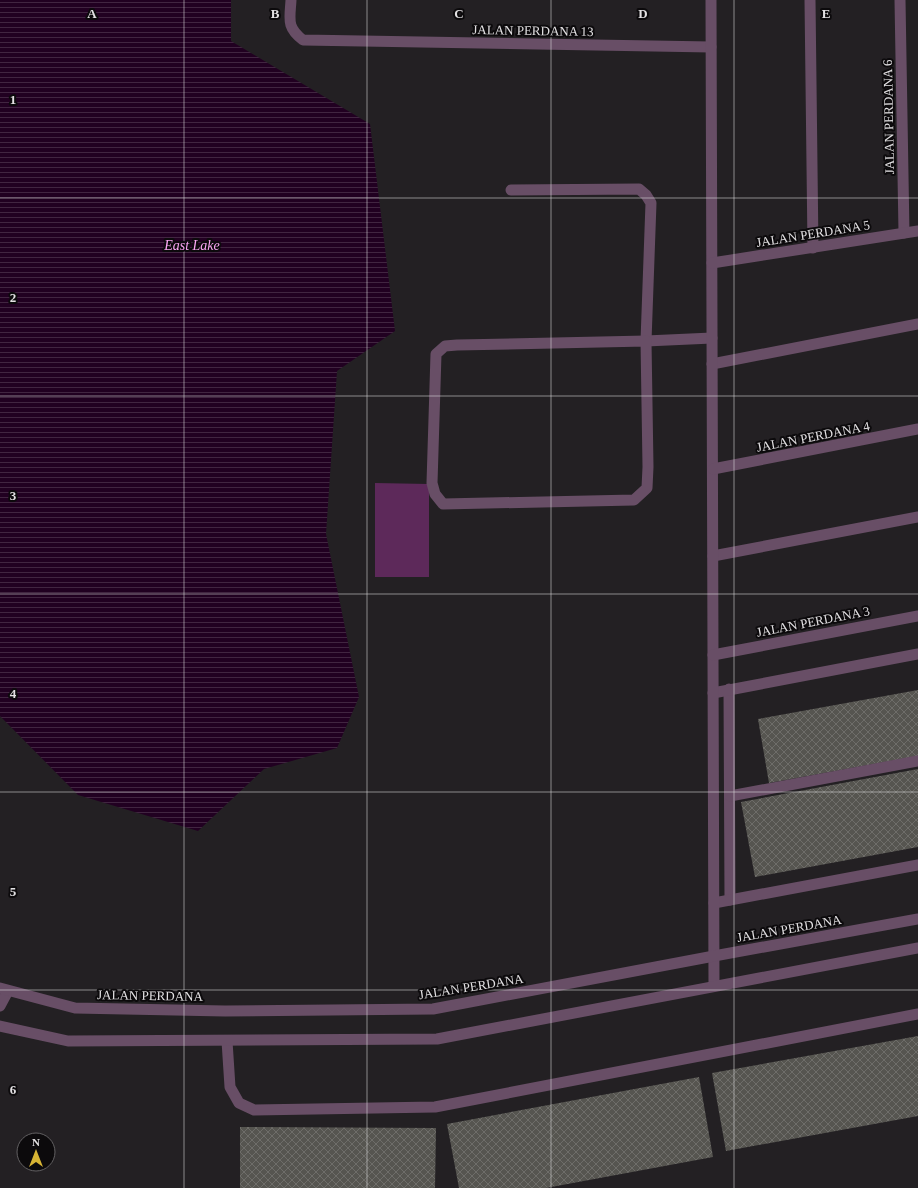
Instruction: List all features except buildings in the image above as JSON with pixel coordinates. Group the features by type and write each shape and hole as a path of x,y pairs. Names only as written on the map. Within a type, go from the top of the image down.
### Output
{"street":[{"name":"JALAN PERDANA 13","path":"291,0 290,25 294,33 303,40 711,47"},
{"path":"711,0 714,986"},
{"path":"810,0 813,248"},
{"name":"JALAN PERDANA 6","path":"900,0 904,233"},
{"path":"511,190 639,189 646,195 651,203 646,341 647,488 634,500 443,504 435,494 432,483 436,354 445,346 465,344 646,341 712,338"},
{"name":"JALAN PERDANA 5","path":"712,263 918,231"},
{"path":"712,364 918,324"},
{"name":"JALAN PERDANA 4","path":"713,469 918,429"},
{"path":"713,556 918,517"},
{"name":"JALAN PERDANA 3","path":"713,655 918,616"},
{"path":"713,693 918,654"},
{"path":"729,689 730,900"},
{"path":"730,796 918,761"},
{"path":"714,903 918,865"},
{"name":"JALAN PERDANA","path":"4,990 75,1008 225,1011 433,1009 918,919"},
{"path":"0,1026 68,1041 437,1039 918,948"},
{"path":"0,1006 4,990"},
{"path":"227,1041 230,1087 239,1103 254,1110 435,1107 918,1014"}],"shaded area":[{"path":"375,483 429,484 429,577 375,577"}],"water":[{"name":"East Lake","path":"0,0 231,0 231,41 370,124 395,331 337,371 326,534 359,697 337,748 264,769 198,831 78,795 0,716"}]}
